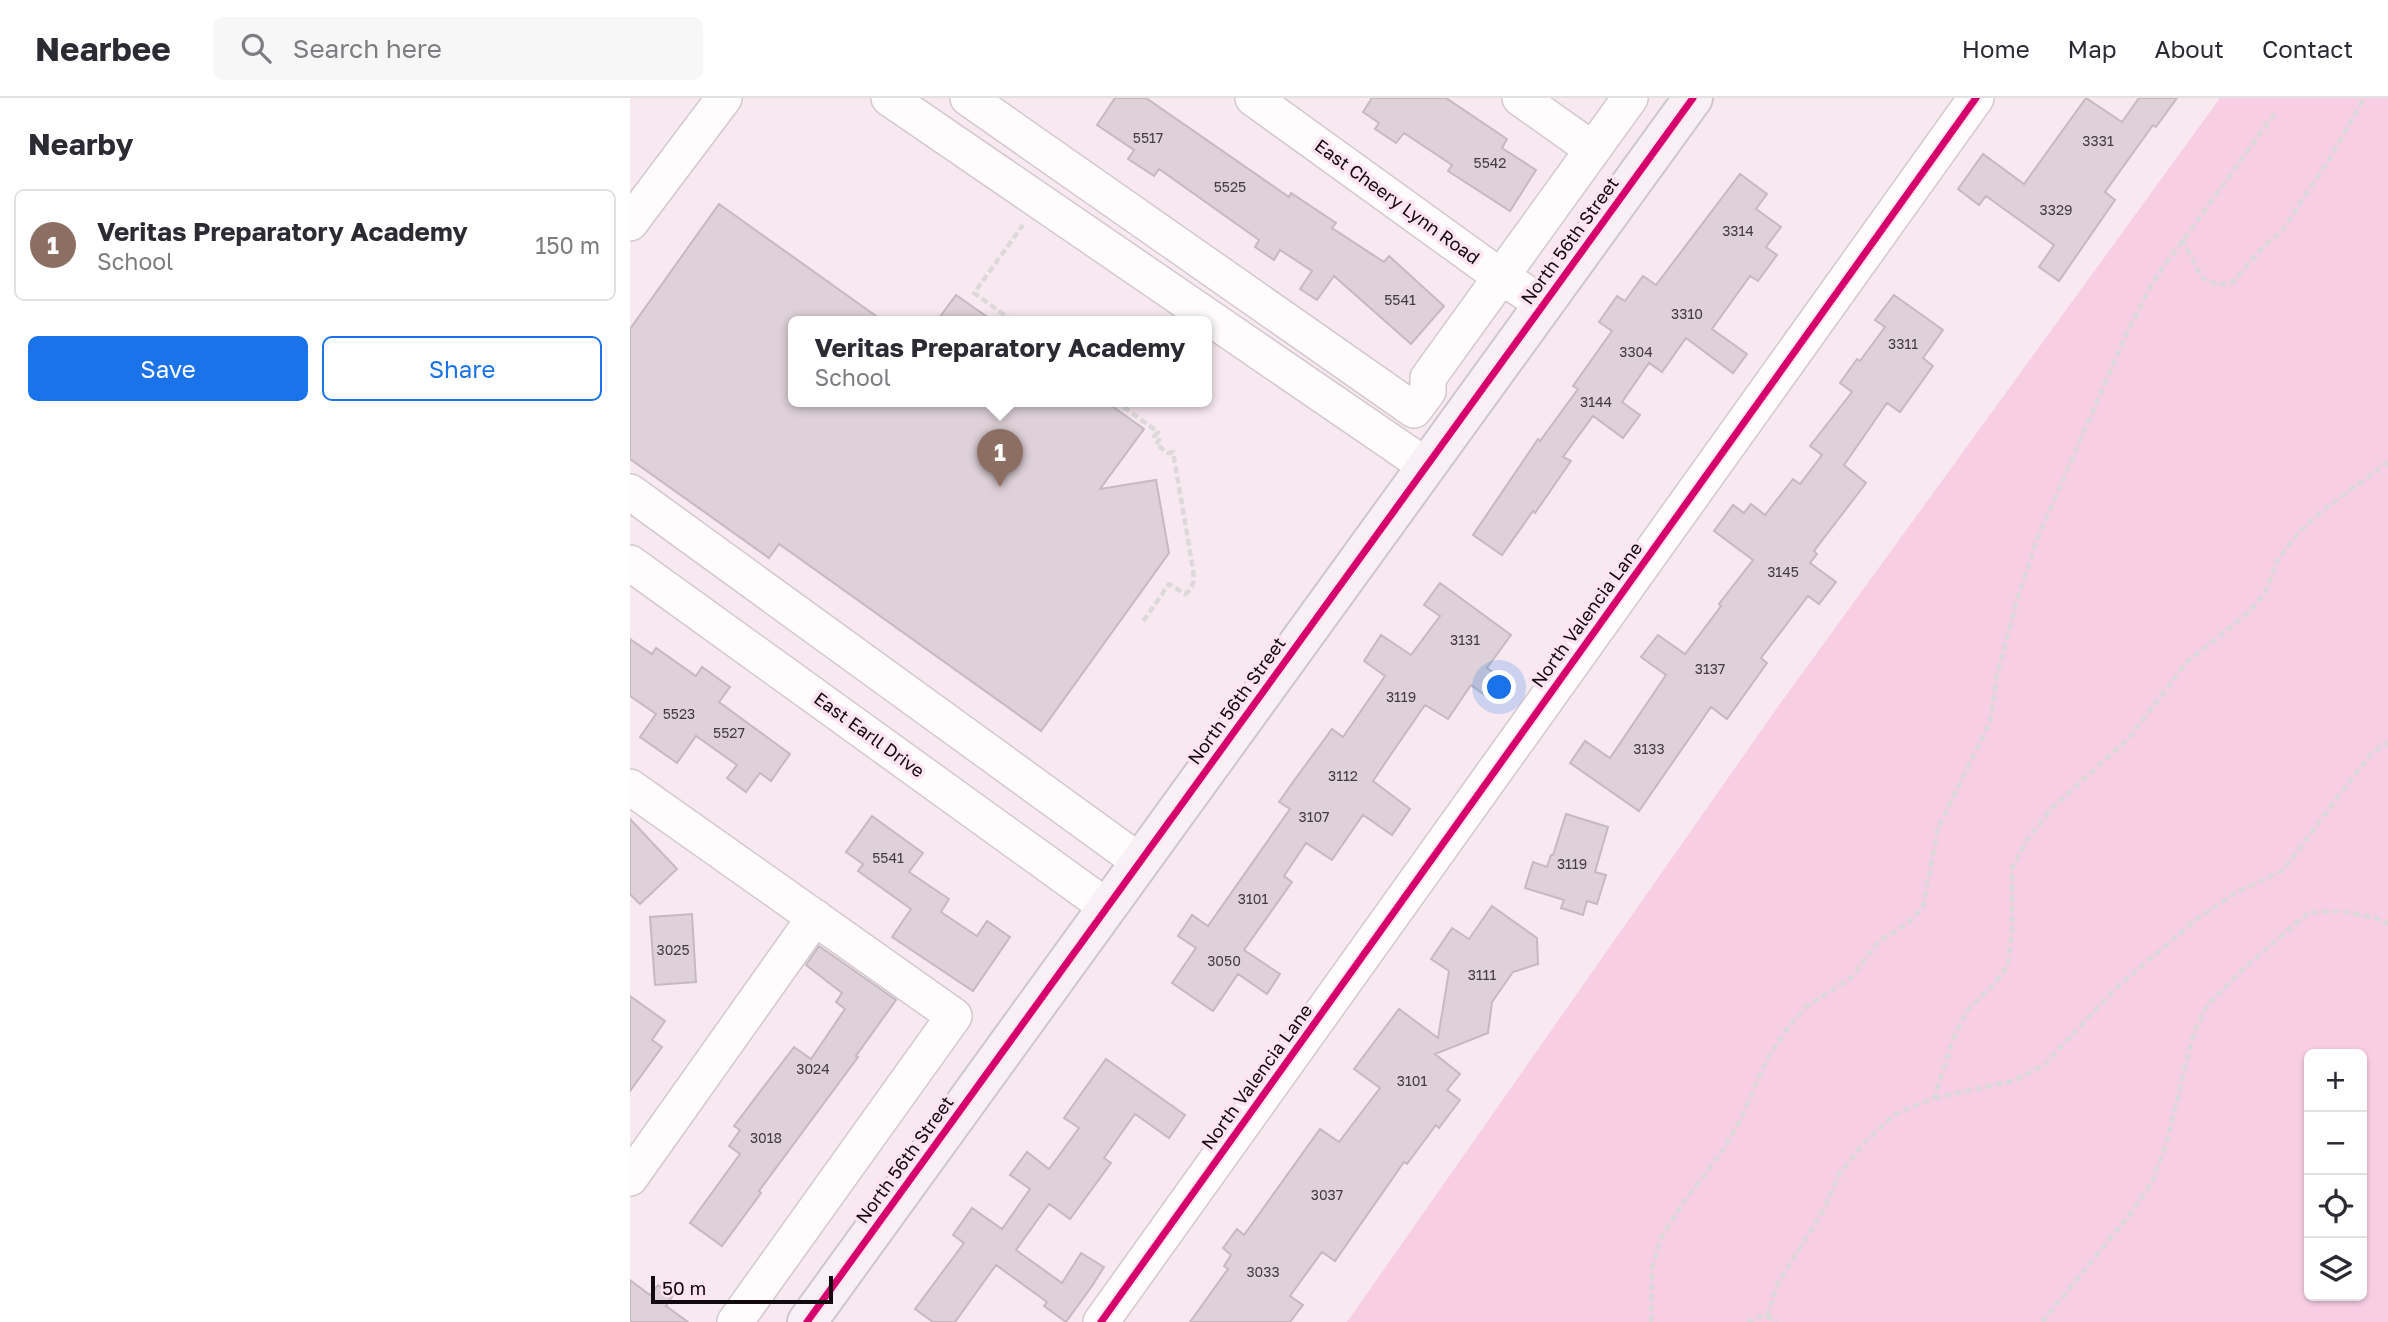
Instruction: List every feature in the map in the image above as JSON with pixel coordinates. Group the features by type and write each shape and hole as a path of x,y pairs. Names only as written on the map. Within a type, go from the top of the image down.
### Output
{"main road":[{"name":"North 56th Street","path":"807,1322 1693,98"}],"street":[{"path":"630,223 724,98"},
{"path":"889,98 1207,316"},
{"path":"968,98 1414,410 1428,391 1428,378 1629,98"},
{"name":"East Cheery Lynn Road","path":"1252,98 1501,277 1544,304"},
{"path":"1520,98 1592,149"},
{"name":"North Valencia Lane","path":"1101,1322 1976,98"},
{"path":"1212,319 1426,466"},
{"path":"630,492 1140,862"},
{"name":"East Earll Drive","path":"630,563 1107,907"},
{"path":"630,787 954,1016 735,1322"},
{"path":"630,1178 814,917"}],"path":[{"path":"2182,239 2202,278 2218,285 2232,282 2263,247 2281,232 2329,160 2364,98"},
{"path":"1651,1322 1652,1268 1661,1238 1682,1204 1721,1153 1740,1121 1767,1059 1789,1026 1807,1006 1851,978 1879,941 1908,923 1923,907 1938,828 1990,722 1997,675 2016,603 2038,537 2151,283 2275,113"},
{"path":"1006,316 974,293 1029,216"},
{"path":"1123,407 1158,432 1154,437 1159,440 1156,444 1168,453 1173,452 1193,569 1193,584 1188,593 1185,594 1169,584 1142,623"},
{"path":"1934,1098 1953,1040 1966,1012 2008,966 2012,928 2012,867 2027,840 2051,809 2129,738 2187,662 2249,612 2265,593 2278,559 2300,531 2388,462"},
{"path":"1768,1317 1777,1285 1814,1227 1840,1173 1863,1144 1895,1114 1934,1098 2013,1081 2044,1065 2116,987 2197,918 2235,893 2282,872 2370,755 2388,742"},
{"path":"2042,1322 2131,1213 2152,1182 2166,1144 2194,1032 2206,1007 2243,969 2308,914 2339,911 2373,917 2388,924"},
{"path":"1747,1322 1761,1316 1775,1319 1777,1322"}],"shaded area":[{"path":"2220,98 2388,98 2388,1322 1347,1322 1777,708"}],"building":[{"path":"1115,98 1146,98 1289,197 1291,193 1336,223 1332,228 1384,262 1389,256 1444,306 1411,344 1334,276 1317,300 1300,289 1312,271 1280,250 1274,260 1255,247 1259,240 1159,169 1154,176 1128,159 1134,150 1097,125"},
{"path":"1372,98 1446,98 1507,139 1502,148 1536,170 1510,211 1448,171 1452,165 1404,133 1396,143 1375,129 1379,123 1363,112"},
{"path":"2086,98 2122,122 2139,98 2177,98 2156,127 2153,125 2105,192 2115,200 2059,281 2039,267 2054,245 1986,196 1979,205 1958,189 1983,154 2024,184"},
{"path":"1740,174 1767,194 1756,209 1781,227 1766,247 1777,255 1758,281 1750,276 1712,329 1747,354 1733,373 1686,338 1662,372 1649,363 1622,402 1640,415 1623,438 1593,416 1563,457 1571,461 1502,555 1473,535 1538,439 1540,441 1578,389 1573,386 1612,331 1599,322 1617,296 1625,301 1643,276 1656,285"},
{"path":"719,204 876,316 788,316 788,407 1113,407 1144,429 1100,489 1156,480 1169,553 1041,731 779,544 769,558 630,459 630,329"},
{"path":"956,295 986,316 941,316"},
{"path":"1894,295 1943,330 1923,358 1933,366 1900,412 1887,403 1844,465 1866,483 1814,551 1817,554 1810,563 1836,582 1819,604 1808,596 1761,658 1767,663 1727,719 1711,707 1639,811 1570,763 1585,741 1610,758 1666,675 1641,657 1658,635 1685,654 1753,560 1714,531 1733,505 1744,513 1751,504 1765,515 1793,479 1800,484 1822,455 1810,446 1852,392 1840,383 1885,327 1875,320"},
{"path":"1440,583 1511,635 1487,668 1500,677 1486,696 1471,685 1448,719 1425,705 1396,747 1373,781 1410,809 1392,835 1363,815 1332,860 1306,843 1284,876 1292,882 1244,950 1280,974 1267,994 1238,974 1213,1011 1172,983 1196,948 1178,936 1192,915 1208,926 1290,809 1279,802 1293,782 1332,729 1343,737 1385,676 1364,661 1381,635 1411,655 1440,616 1424,605"},
{"path":"630,639 652,654 656,648 696,676 702,667 730,687 719,702 790,754 771,781 760,773 746,792 727,778 737,765 696,736 677,763 640,737 656,714 630,696"},
{"path":"1566,814 1608,827 1595,872 1606,875 1597,904 1587,901 1583,915 1561,908 1564,900 1525,888 1533,862 1547,867"},
{"path":"872,816 923,853 909,872 949,899 941,912 977,936 987,921 1010,937 973,991 892,937 911,909 858,871 863,864 846,852"},
{"path":"630,819 677,869 640,904 630,894"},
{"path":"1492,906 1537,938 1538,964 1513,972 1492,1002 1488,1033 1435,1054 1460,1074 1447,1090 1460,1100 1439,1128 1436,1125 1407,1164 1404,1162 1335,1261 1322,1252 1290,1296 1303,1305 1290,1322 1190,1322 1228,1269 1224,1266 1231,1255 1223,1248 1237,1229 1244,1235 1320,1129 1339,1142 1380,1088 1354,1069 1399,1009 1438,1038 1449,971 1431,959 1452,928 1469,939"},
{"path":"692,914 696,982 655,985 650,917"},
{"path":"819,946 896,1000 722,1246 690,1223 740,1154 729,1146 740,1130 734,1126 794,1047 811,1059 845,1009 836,1002 842,993 806,965"},
{"path":"630,996 665,1021 652,1040 662,1047 630,1091"},
{"path":"1106,1059 1185,1115 1169,1138 1135,1114 1104,1158 1111,1163 1070,1219 1049,1204 1016,1250 1062,1283 1081,1253 1104,1267 1092,1286 1066,1322 1044,1306 1047,1302 996,1265 955,1322 933,1322 915,1309 964,1243 953,1235 972,1208 1002,1229 1030,1189 1010,1175 1027,1152 1049,1169 1079,1128 1064,1118"},
{"path":"630,1280 650,1295 658,1285 673,1295 666,1306 688,1322 630,1322"}],"cycle path":[{"path":"807,1322 1693,98"},
{"path":"1101,1322 1976,98"}],"place":[{"name":"Veritas Preparatory Academy","path":"1000,487"}]}
